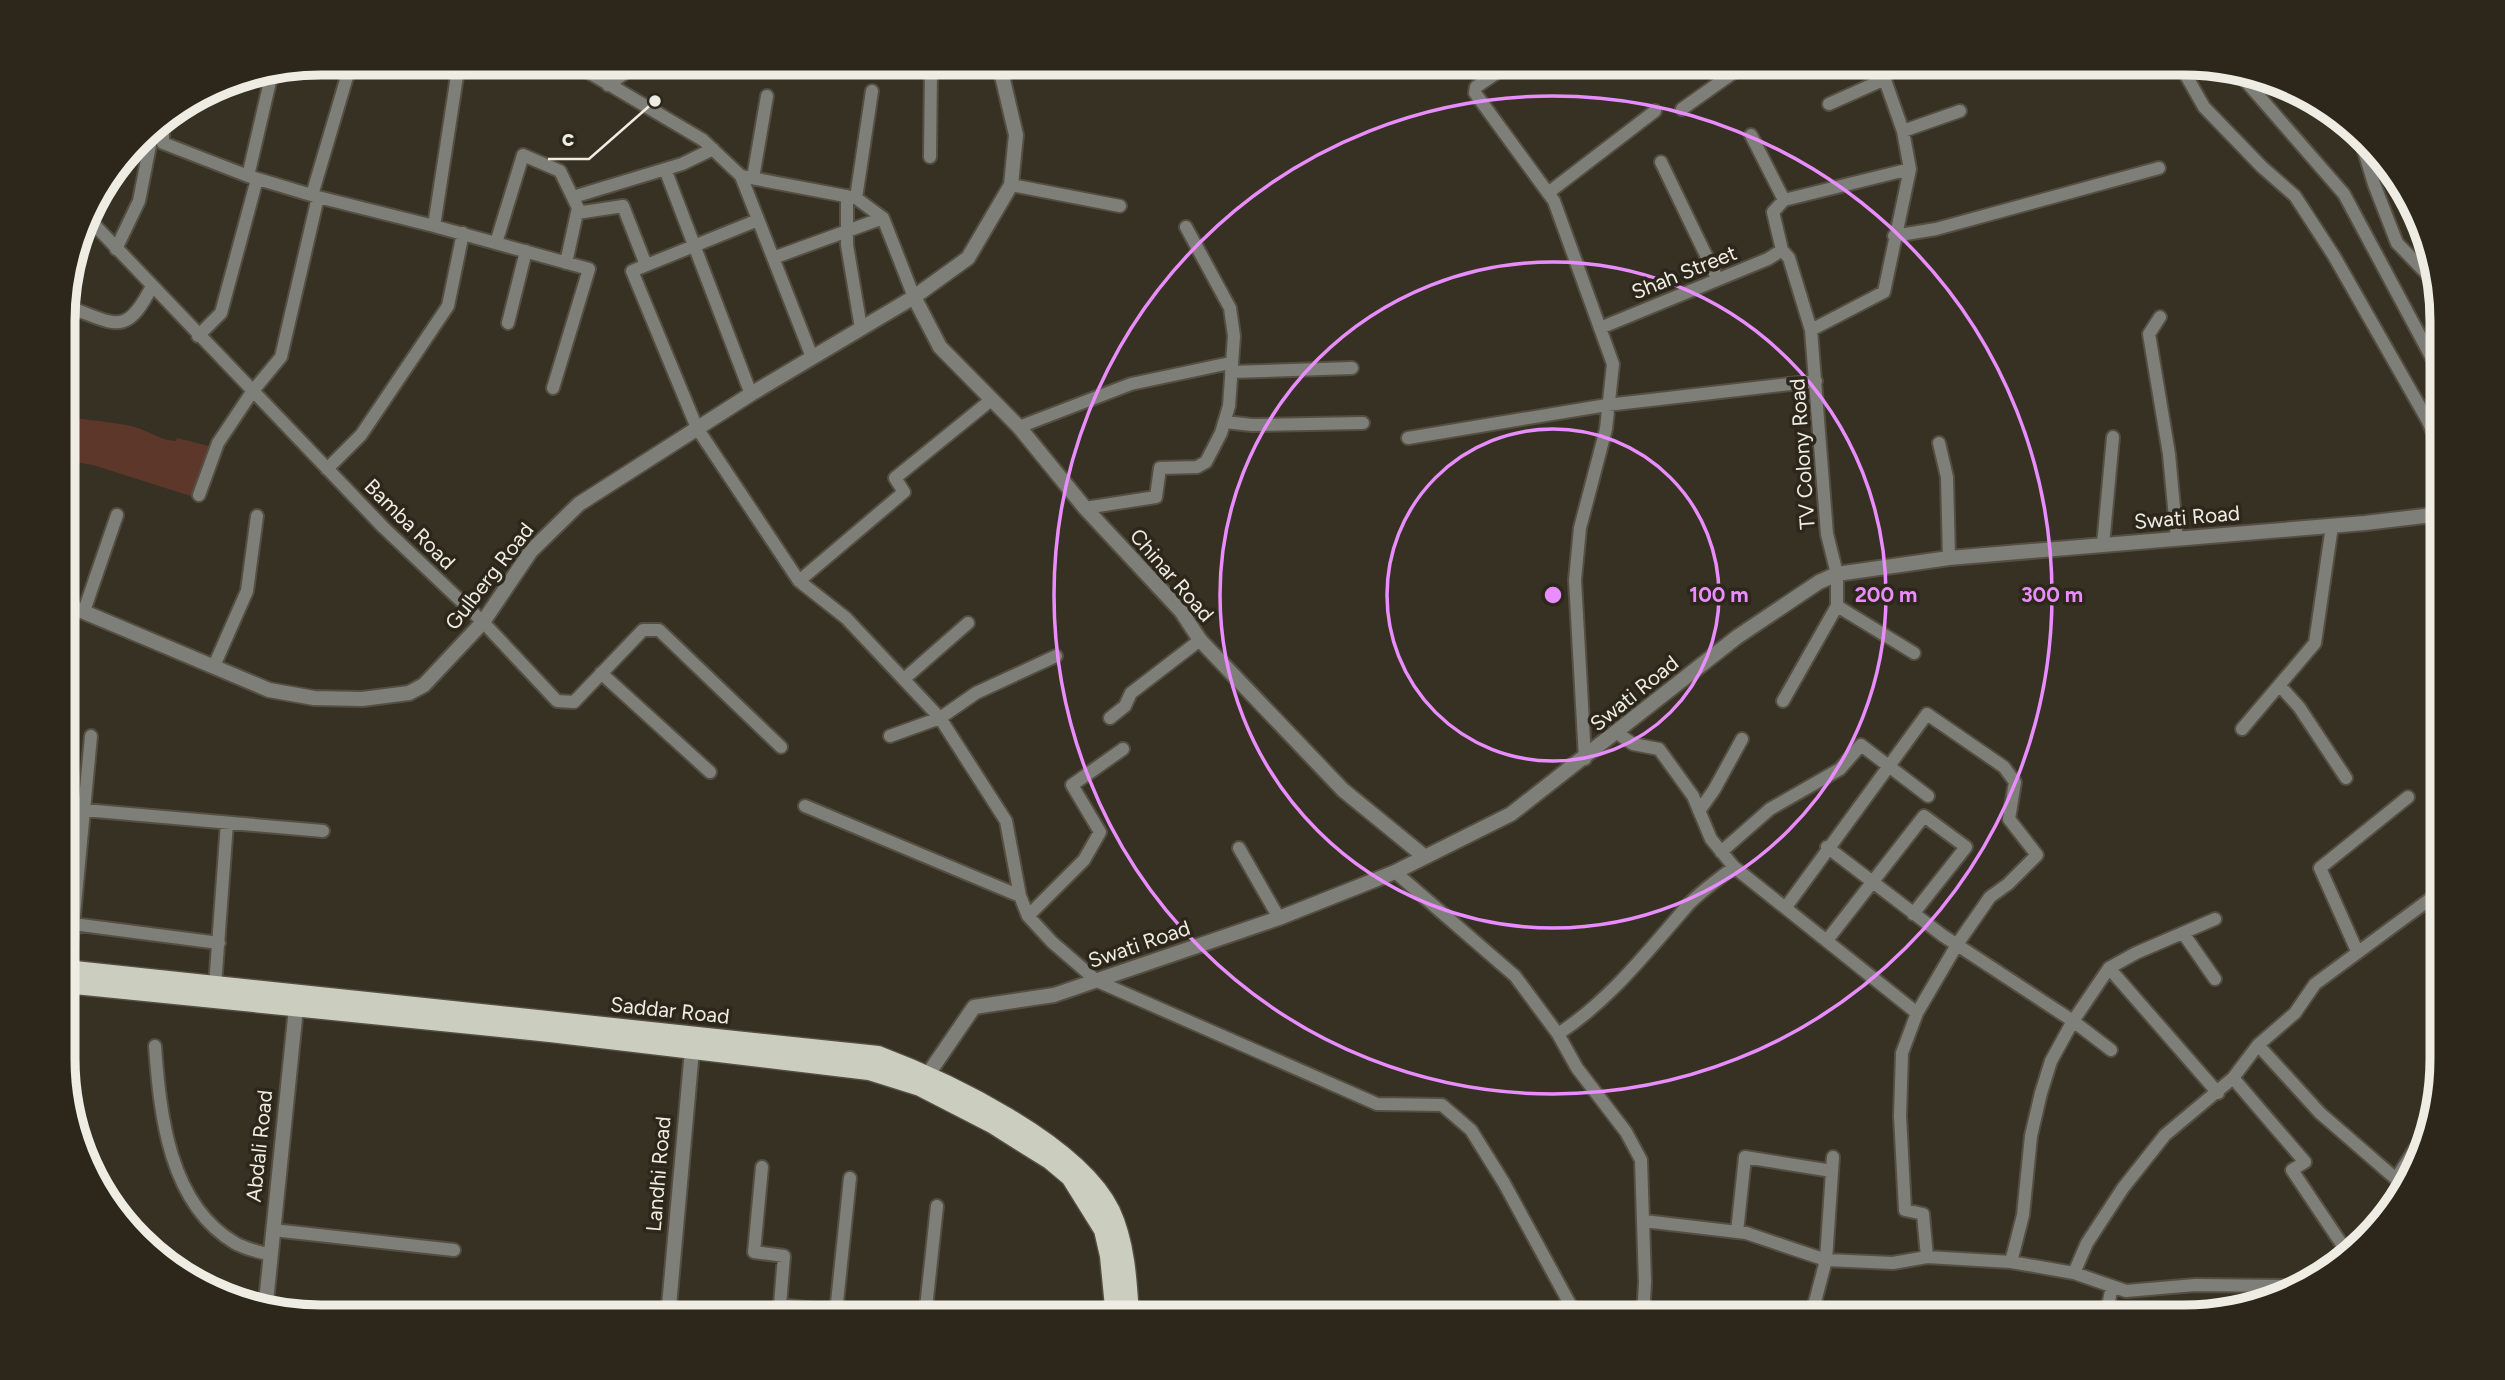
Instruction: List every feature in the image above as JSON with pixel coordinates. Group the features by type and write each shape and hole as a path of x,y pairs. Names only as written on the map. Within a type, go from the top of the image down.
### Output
{"main road":[{"name":"Saddar Road","path":"75,977 215,986 296,1001"},
{"name":"Saddar Road","path":"75,977 693,1043 869,1070 923,1082"},
{"path":"923,1082 1051,1160 1070,1177 1103,1230 1109,1256 1114,1305"},
{"path":"923,1082 1026,1126 1092,1181 1118,1230 1128,1305"}],"street":[{"path":"1493,75 1476,87 1475,93 1554,201 1613,364 1606,429 1580,528 1574,580 1585,759"},
{"path":"1682,109 1730,75"},
{"path":"1811,330 1884,292 1910,169 1903,131 1884,75"},
{"path":"2186,75 2204,107 2295,197 2347,278 2430,426"},
{"path":"199,495 218,443 252,391 281,357 315,196 347,76"},
{"path":"434,226 457,76"},
{"path":"593,76 704,141 747,177 852,197 883,218 914,297"},
{"path":"608,85 621,76"},
{"path":"930,157 931,76"},
{"path":"1002,76 1016,135 1011,185 1119,206"},
{"path":"1829,104 1885,79"},
{"path":"198,336 221,313 253,177 271,81"},
{"path":"2249,84 2344,194 2430,354"},
{"path":"861,328 846,230 872,91"},
{"path":"767,96 747,177 758,220 812,357"},
{"path":"1548,193 1655,111"},
{"path":"1903,131 1960,111"},
{"path":"163,133 163,143 253,177 589,269 553,388"},
{"path":"1751,135 1784,200 1910,169"},
{"path":"116,249 139,201 151,143"},
{"path":"573,197 664,169 713,149"},
{"path":"496,243 523,155 560,171 573,197 578,213 566,263"},
{"path":"2366,156 2397,243 2424,270"},
{"path":"1661,162 1717,278"},
{"path":"1894,236 1936,229 2159,168"},
{"path":"664,169 751,394"},
{"name":"Gulberg Road","path":"76,608 270,690 314,698 393,696 424,685 483,622 531,551 579,504 751,394 914,297 968,258 1011,185"},
{"name":"TV Colony Road","path":"1784,200 1773,212 1782,250 1789,258 1811,330 1827,534 1837,574 1837,607"},
{"path":"578,213 623,206 646,265"},
{"path":"773,258 883,218"},
{"path":"758,220 632,271 697,428 799,581 846,618 940,718 1006,821 1020,896 1028,916 1052,942 1097,981 1377,1104 1442,1105 1471,1130 1504,1183 1570,1304"},
{"name":"Bamba Road","path":"95,225 327,469 483,622 557,701 574,702 643,630 659,630 781,747"},
{"path":"1085,508 1156,498 1160,468 1197,467 1206,463 1225,422 1234,337 1230,309 1186,227"},
{"path":"327,469 361,435 448,306 463,233"},
{"name":"Shah Street","path":"1600,328 1768,259 1782,250"},
{"path":"508,323 526,251"},
{"path":"76,310 115,323 132,319 138,314 152,286"},
{"name":"Chinar Road","path":"914,297 940,347 1020,427 1085,508 1152,577 1200,640 1343,790 1425,857"},
{"path":"2160,317 2149,334 2169,454 2177,539"},
{"path":"1020,427 1131,384 1231,367 1352,368"},
{"path":"1408,438 1607,405 1816,381"},
{"path":"799,581 904,492 895,478 991,400"},
{"path":"1225,422 1252,425 1363,423"},
{"path":"2103,545 2113,437"},
{"path":"1939,443 1947,477 1949,558"},
{"path":"84,611 117,515"},
{"name":"Swati Road","path":"923,1082 975,1007 1054,995 1279,918 1395,872 1511,814 1585,759 1737,637 1819,582 1837,574 1949,558 2430,515"},
{"path":"214,666 247,591 257,516"},
{"path":"2242,729 2315,643 2332,526"},
{"path":"1783,701 1837,607 1913,653"},
{"path":"904,679 968,624"},
{"path":"1110,718 1125,706 1131,693 1200,640"},
{"path":"890,736 940,718 976,693 1056,656"},
{"path":"601,673 710,772"},
{"path":"2280,686 2299,706 2346,778"},
{"path":"1786,907 1827,847 1927,714 2004,767 2015,782 2010,819 2036,855 2008,884 1990,897 1958,943 1917,1013 1902,1053 1901,1129 1905,1209 1923,1214 1927,1257"},
{"path":"1617,733 1633,744 1659,749 1693,796 1711,839 1734,867 1828,939 1917,1013"},
{"path":"75,901 91,736"},
{"path":"1699,811 1714,790 1742,739"},
{"path":"1721,852 1770,809 1840,768 1861,745 1928,796"},
{"path":"1028,916 1084,860 1100,832 1072,785 1123,749"},
{"path":"2357,951 2320,868 2408,797"},
{"path":"805,806 1020,896"},
{"path":"84,810 323,831"},
{"path":"1828,939 1924,816 1966,847 1913,914"},
{"path":"215,986 228,823"},
{"path":"1827,847 1913,914 2073,1021 2111,1050"},
{"path":"1239,848 1279,918"},
{"path":"1558,1034 1591,1012 1638,959 1667,933 1689,904 1734,867"},
{"path":"1395,872 1515,976 1558,1034 1577,1068 1626,1132 1641,1160 1643,1304"},
{"path":"2074,1273 2087,1243 2123,1188 2165,1135 2233,1078 2258,1045 2295,1013 2315,984 2430,899"},
{"path":"2011,1262 2023,1215 2031,1136 2041,1093 2051,1061 2073,1021 2109,968 2215,919"},
{"path":"75,924 219,943"},
{"path":"2183,933 2216,979"},
{"path":"2109,968 2218,1093"},
{"name":"Abdali Road","path":"266,1298 296,1001"},
{"name":"Landhi Road","path":"669,1305 693,1043"},
{"path":"2258,1045 2320,1113 2396,1180 2406,1164"},
{"path":"155,1046 159,1096 179,1180 213,1226 236,1245 271,1255"},
{"path":"2233,1078 2305,1162 2292,1170 2343,1246"},
{"path":"1737,1232 1745,1157 1832,1171"},
{"path":"1814,1304 1826,1260 1833,1157"},
{"path":"762,1167 754,1252 784,1256 780,1305"},
{"path":"837,1305 850,1178"},
{"path":"926,1305 937,1206"},
{"path":"1644,1221 1737,1232 1826,1260 1893,1264 1927,1257 2011,1262 2074,1273 2126,1291 2195,1285 2278,1286"},
{"path":"273,1230 454,1250"},
{"path":"2109,1304 2112,1286"}],"shaded area":[{"path":"76,418 127,425 166,439 176,441 177,438 213,447 197,498 93,465 76,462"}],"place":[{"name":"c","path":"655,101"}]}
